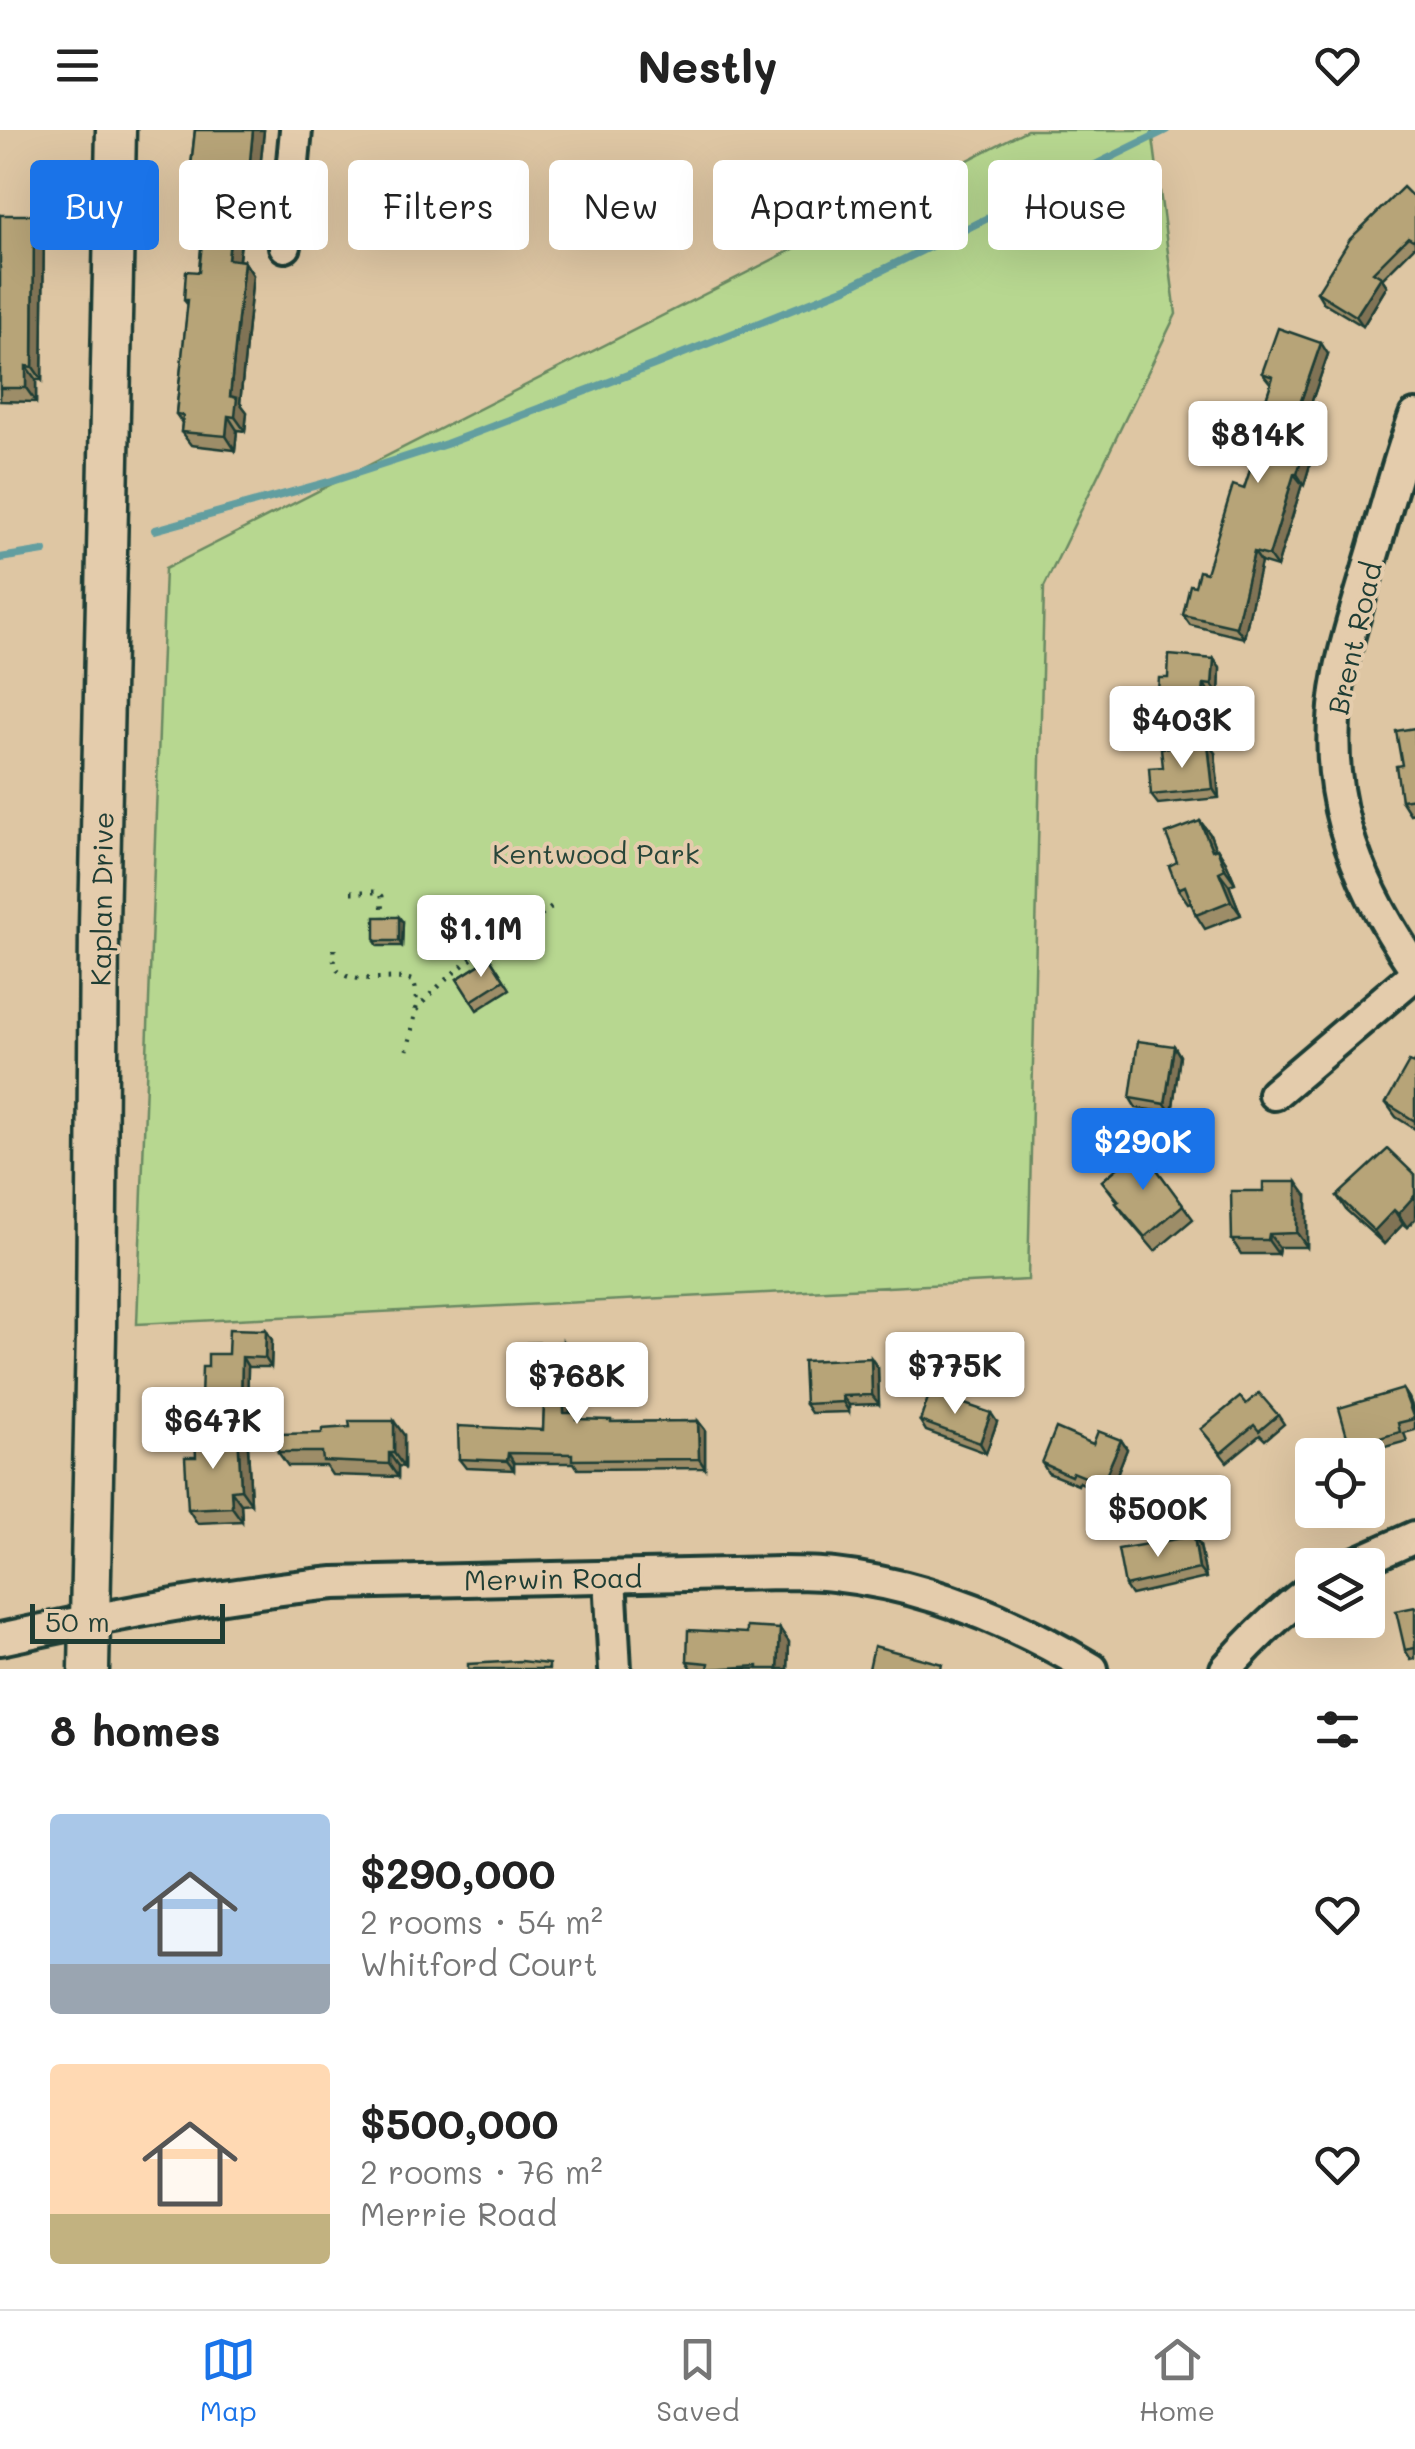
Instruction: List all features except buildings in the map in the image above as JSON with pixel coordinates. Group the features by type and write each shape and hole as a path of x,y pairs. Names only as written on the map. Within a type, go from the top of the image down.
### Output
{"street":[{"name":"Kaplan Drive","path":"88,1669 116,130"},
{"path":"293,160 296,130"},
{"name":"Brent Road","path":"1415,416 1347,642 1334,711 1333,750 1340,812 1362,879 1415,971"},
{"path":"1274,1094 1415,971"},
{"path":"1385,1550 1415,1536"},
{"name":"Merwin Road","path":"0,1639 267,1590 334,1583 780,1572 833,1575 922,1592 1002,1621 1092,1669"},
{"path":"610,1577 615,1669"},
{"path":"1226,1669 1295,1603"}],"path":[{"path":"351,892 378,892 382,896 383,922"},
{"path":"416,1010 451,974 556,904"},
{"path":"334,948 334,964 340,972 360,979 413,981 416,1010 407,1050"}],"green space":[{"name":"Kentwood Park","path":"1027,130 1152,130 1156,160 988,160 988,250 1162,250 1162,207 1176,314 1044,587 1028,1280 137,1324 165,569 791,250 968,250 968,160"}],"waterway":[{"path":"155,530 332,481 446,444 654,365 846,288 1166,130"},
{"path":"0,558 44,551"}]}
